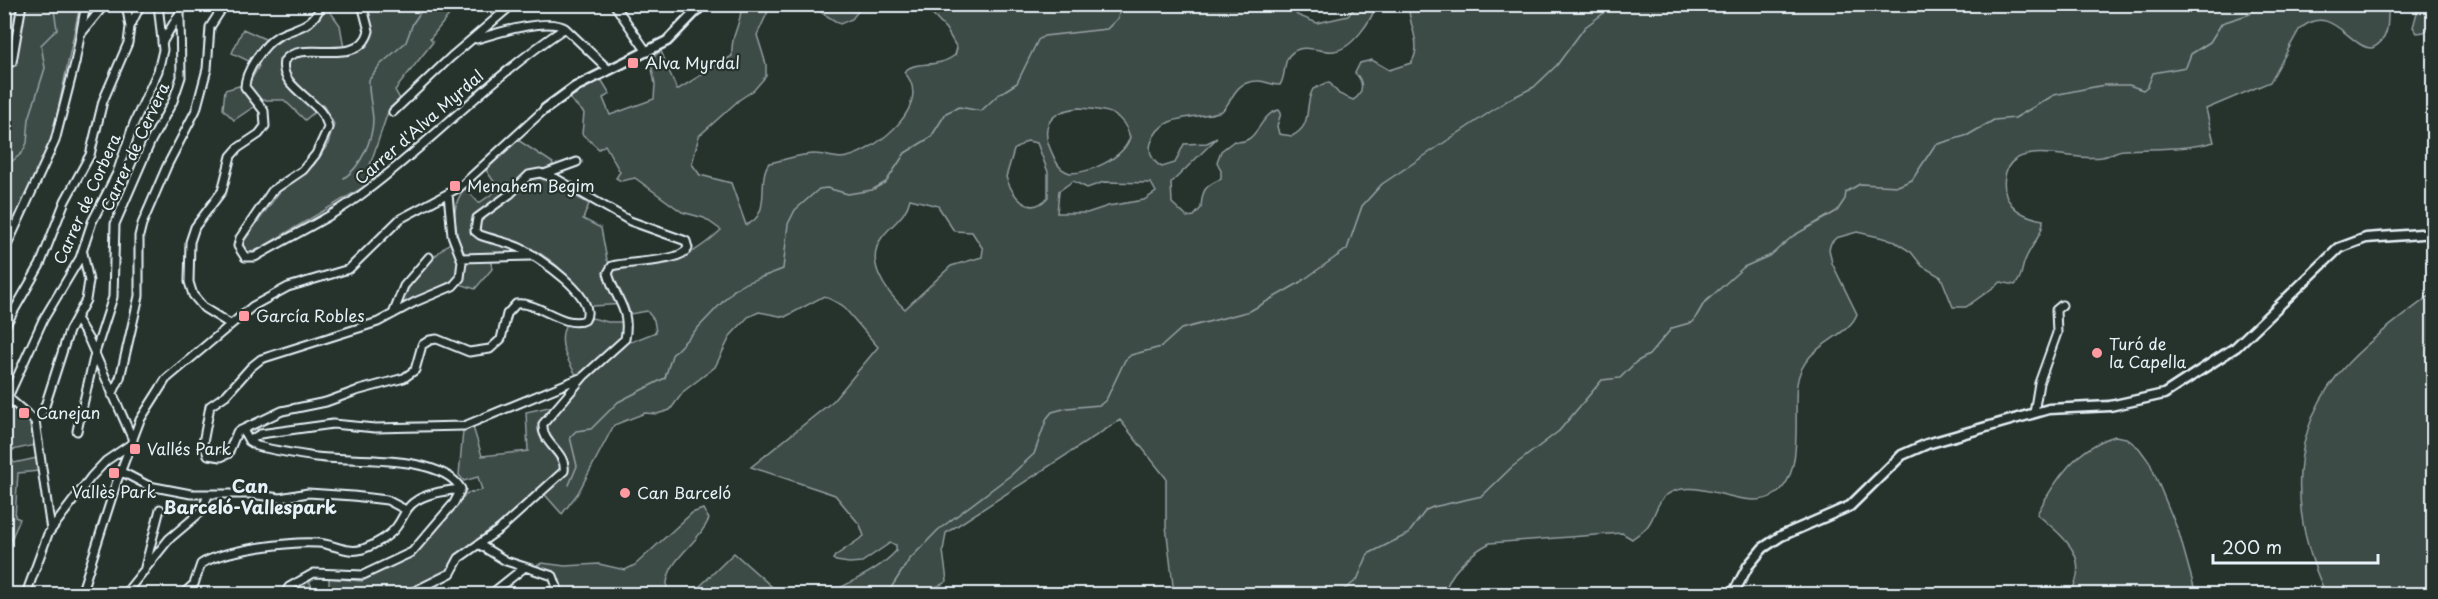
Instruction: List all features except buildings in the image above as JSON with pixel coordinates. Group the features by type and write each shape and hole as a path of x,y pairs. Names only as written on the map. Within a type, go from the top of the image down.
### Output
{"street":[{"path":"12,62 22,4"},
{"path":"4,252 55,141 73,72 86,4"},
{"path":"78,37 105,4"},
{"path":"126,4 130,27"},
{"path":"4,328 40,265 65,201 90,155 103,101 125,53 130,27 141,4"},
{"name":"Carrer de Corbera","path":"6,395 82,251 92,222 117,173 134,123 150,92 158,71 162,43 158,4"},
{"path":"162,43 185,4"},
{"path":"112,395 120,378 140,296 142,224 167,166 196,110 207,69 211,23 225,4"},
{"path":"230,324 204,308 192,295 189,282 191,236 222,191 231,156 238,148 259,134 265,126 264,111 245,87 249,72 272,41 311,23 322,4"},
{"name":"Carrer d'Alva Myrdal","path":"362,4 369,31 362,44 339,51 297,53 288,56 284,61 286,75 323,113 328,128 316,154 303,170 272,191 240,238 238,246 244,257 255,257 367,191 412,155 480,91 565,28"},
{"path":"393,112 513,4"},
{"path":"614,4 647,52"},
{"path":"81,594 120,471 146,409 166,380 253,306 288,287 349,270 399,219 460,187 545,109 575,87 673,37 703,4"},
{"name":"Carrer de Cervera","path":"77,431 95,353 113,297 115,224 151,141 179,86 182,67 180,13"},
{"path":"471,41 513,29 553,24 565,28 609,70"},
{"path":"448,194 452,235 461,258 462,272 453,286 415,302 378,322 277,353 251,367 226,395 210,406 204,450 212,456 225,456 230,452 234,436 282,411 319,404 404,378 415,370 422,345 430,340 437,339 469,352 490,349 501,339 507,314 516,304 531,306 575,322 585,320 588,308 581,297 554,269 511,245 480,235 475,231 474,225 482,214 510,195 529,175 544,174 577,162"},
{"path":"409,594 451,573 459,558 480,545 540,496 564,471 561,457 543,434 543,424 582,377 625,339 625,309 608,273 612,266 684,254 688,244 680,238 630,221 544,174"},
{"path":"1732,594 1748,566 1763,548 1781,536 1850,506 1902,455 1927,444 2049,409 2110,406 2164,394 2235,347 2339,248 2366,238 2433,232"},
{"path":"35,421 44,409 69,331 76,320 89,286 82,251"},
{"path":"461,258 533,256"},
{"path":"393,314 404,286 429,257"},
{"path":"2034,413 2038,383 2057,333 2056,310 2062,305"},
{"path":"76,320 95,353 132,442"},
{"path":"249,441 260,434 333,424 375,428 464,426 582,377"},
{"path":"6,395 35,421 51,530"},
{"path":"242,430 249,441 267,449 315,457 394,461 430,469 450,477 461,489"},
{"path":"26,594 44,542 51,530 91,477 106,461 132,442"},
{"path":"120,471 159,489 208,495 250,494 280,498 308,493 353,496 387,500 406,510"},
{"path":"183,594 194,584 198,568 210,559 249,549 309,543 346,550 362,549 392,532 406,510 422,498 461,489"},
{"path":"285,594 289,587 314,573 363,575 412,552 454,503 461,489"},
{"path":"125,594 174,534 202,511 208,495"},
{"path":"144,572 160,510"},
{"path":"480,545 496,556 556,579 557,586 548,594"},
{"path":"491,594 525,567"}],"shaded area":[{"path":"1296,4 1293,7 1297,15 1317,23 1348,16 1357,5 1376,5 1360,33 1341,49 1329,51 1303,48 1293,52 1287,59 1280,85 1260,81 1249,82 1235,92 1222,111 1172,121 1156,133 1150,147 1151,154 1156,163 1162,167 1175,163 1184,144 1207,143 1217,138 1171,183 1172,203 1187,217 1194,216 1201,208 1203,193 1207,187 1221,179 1221,171 1217,162 1221,151 1234,141 1242,142 1248,139 1266,117 1279,110 1281,113 1277,126 1279,134 1292,136 1299,132 1306,121 1313,89 1329,82 1339,94 1353,100 1362,87 1355,73 1360,63 1372,60 1389,70 1411,63 1415,56 1416,41 1409,5 2388,5 2388,18 2385,35 2378,45 2372,48 2364,46 2330,23 2321,20 2310,22 2299,30 2270,82 2206,109 2214,142 2181,148 2121,150 2092,158 2035,154 2016,159 2008,168 2004,180 2008,199 2017,210 2043,220 2041,231 2026,258 2015,285 2001,282 1966,307 1953,307 1941,277 1922,266 1911,252 1892,240 1857,232 1836,238 1829,249 1832,263 1857,314 1852,323 1808,359 1801,370 1796,396 1794,458 1785,485 1776,494 1764,499 1750,500 1706,490 1677,490 1662,499 1648,526 1632,539 1622,533 1490,543 1455,571 1445,594 1174,594 1166,526 1166,478 1120,420 946,533 943,551 947,581 923,591 907,593 829,594 881,564 896,551 896,545 890,543 862,562 836,561 833,559 835,556 864,536 860,525 835,495 751,467 833,401 878,347 842,305 824,296 785,317 759,312 748,317 731,335 715,367 684,391 670,410 657,414 645,413 614,425 578,493 562,514 539,488 479,541 454,558 445,573 398,594 290,594 298,584 309,580 314,593 329,589 329,578 362,581 415,555 466,494 482,490 478,477 464,481 459,475 463,431 473,427 482,456 528,451 526,412 567,403 582,385 563,348 563,332 566,324 580,326 592,318 608,322 623,322 622,337 631,342 656,332 654,320 647,311 630,314 627,304 591,306 562,270 535,250 524,245 518,253 490,253 492,269 475,289 451,281 399,308 409,287 423,268 457,237 455,211 465,188 479,203 499,189 486,170 518,140 553,163 548,180 589,204 583,219 601,228 607,260 614,268 660,264 683,257 695,251 721,230 704,218 682,212 635,178 621,181 616,178 620,172 605,145 599,149 582,134 584,113 569,98 601,79 610,94 603,98 610,115 654,99 655,84 650,59 661,51 677,90 732,56 741,12 734,5 771,5 757,35 766,64 766,76 754,90 739,100 699,136 692,164 700,175 731,183 746,225 754,220 762,205 765,170 769,163 809,154 843,158 873,145 898,124 907,111 912,98 912,85 904,72 914,66 948,60 955,55 957,48 946,29 923,5","holes":["1079,108 1096,110 1117,116 1127,128 1130,137 1127,145 1114,158 1096,167 1070,173 1063,170 1048,143 1047,128 1054,116","1027,141 1037,143 1048,172 1048,197 1041,203 1034,206 1028,205 1012,191 1006,177 1014,150","1073,181 1087,188 1104,182 1151,183 1156,192 1144,200 1108,206 1087,213 1057,213 1059,191","910,199 938,206 954,231 972,232 983,249 982,257 951,266 905,309 884,285 879,276 875,256 877,246 883,236 903,215"]},
{"path":"5,5 80,5 52,139 5,242"},
{"path":"367,5 457,5 430,39 433,42 395,90 400,99 389,109 367,174 369,184 259,249 246,253 242,244 280,191 314,165 328,144 334,124 323,105 305,120 284,100 264,100 234,120 223,109 225,90 249,83 259,66 232,53 243,29 276,44 284,38 309,28 320,17 326,6 340,25 345,54 356,52 368,44 371,37 371,22"},
{"path":"809,5 863,5 852,19 840,24"},
{"path":"2419,5 2433,5 2433,25 2424,32 2417,33 2413,27"},
{"path":"2433,293 2433,594 2326,594 2305,535 2301,504 2300,474 2304,445 2313,416 2327,389 2348,363 2378,335"},
{"path":"5,401 29,422 35,445 8,451 14,463 37,458 39,471 18,473 15,517 20,519 5,554"},
{"path":"2115,436 2126,438 2139,448 2150,463 2179,533 2196,594 2070,594 2078,569 2072,548 2037,514 2051,489 2078,457 2101,441"},
{"path":"703,509 709,519 703,530 675,563 667,582 667,594 579,594 575,590 560,592 557,575 533,567 542,563 565,566 599,564 625,570 635,565 692,513"},
{"path":"734,553 780,594 692,594"}],"waterway":[{"path":"4,168 22,153 27,143 29,119 45,68 41,45 57,29 53,4"},
{"path":"344,178 361,160 371,135 373,119 369,80 380,65 406,42 413,23 426,4"},
{"path":"569,485 577,466 570,437 576,431 591,429 618,402 665,378 672,355 734,290 783,269 788,224 795,210 819,189 827,188 848,194 872,190 886,182 905,153 931,137 946,113 959,107 981,111 998,95 1017,83 1038,40 1044,36 1107,29 1118,18 1121,4"},
{"path":"887,594 909,560 938,530 1011,475 1034,454 1047,418 1052,412 1100,405 1106,400 1125,360 1131,355 1161,347 1181,329 1250,311 1299,283 1347,249 1362,206 1382,184 1508,100 1534,87 1557,65 1585,27 1616,4"},
{"path":"1338,594 1357,580 1368,554 1408,534 1426,510 1482,496 1512,467 1559,431 1602,380 1620,378 1636,362 1649,355 1672,328 1693,322 1704,303 1744,267 1771,255 1793,236 1837,211 1845,199 1846,192 1860,184 1898,186 1912,180 1935,145 1968,135 1994,120 2015,118 2054,95 2104,85 2129,85 2143,90 2148,86 2153,73 2186,67 2191,54 2210,42 2222,23 2250,14 2257,4"}],"place":[{"name":"Alva Myrdal","path":"633,63"},
{"name":"Menahem Begim","path":"455,186"},
{"name":"García Robles","path":"244,316"},
{"name":"Turó de la Capella","path":"2097,353"},
{"name":"Canejan","path":"24,413"},
{"name":"Vallés Park","path":"135,449"},
{"name":"Vallès Park","path":"114,473"},
{"name":"Can Barceló","path":"625,493"}],"district":[{"name":"Can Barceló-Vallespark","path":"250,497"}]}
